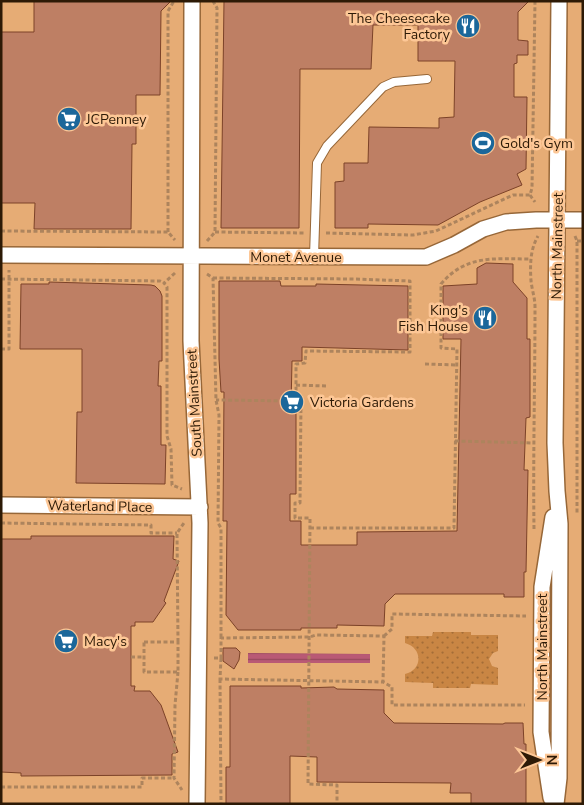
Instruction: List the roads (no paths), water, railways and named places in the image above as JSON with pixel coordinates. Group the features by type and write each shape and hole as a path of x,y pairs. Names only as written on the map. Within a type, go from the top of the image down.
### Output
{"street":[{"name":"South Mainstreet","path":"192,1 191,341 200,507 197,804"},
{"name":"North Mainstreet","path":"556,804 559,778 560,524 555,433 559,1"},
{"name":"Monet Avenue","path":"5,260 191,256 426,257 494,225 521,220 583,220"},
{"name":"North Mainstreet","path":"551,804 541,732 542,587 557,491"},
{"name":"Waterland Place","path":"1,505 200,507"}],"lane":[{"path":"314,257 317,163 327,146 383,87 394,82 427,79"}],"place":[{"name":"The Cheesecake Factory","path":"468,26"},
{"name":"JCPenney","path":"69,119"},
{"name":"Gold's Gym","path":"483,143"},
{"name":"King's Fish House","path":"485,318"},
{"name":"Victoria Gardens","path":"292,402"},
{"name":"Macy's","path":"66,641"}]}
